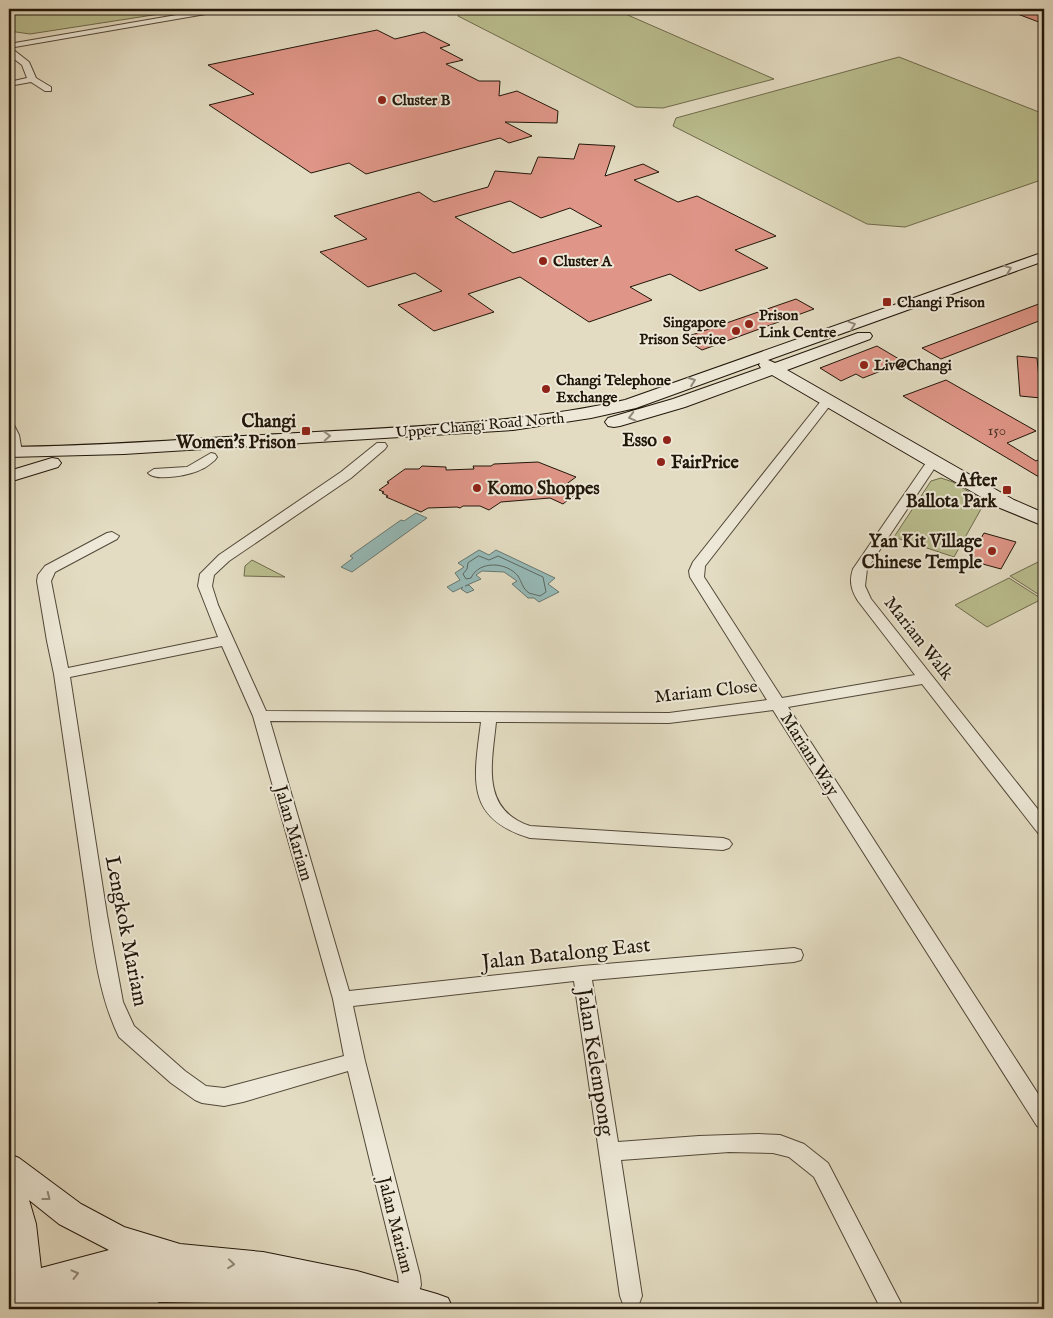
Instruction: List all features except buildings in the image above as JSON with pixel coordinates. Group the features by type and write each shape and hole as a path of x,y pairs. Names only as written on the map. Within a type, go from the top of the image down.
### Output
{"street":[{"path":"10,50 223,9"},
{"path":"10,50 26,64 32,79 48,89"},
{"path":"9,84 32,79"},
{"name":"Upper Changi Road North","path":"11,451 88,451 539,422 589,414 630,404 1044,256"},
{"name":"Upper Changi Road North","path":"11,451 52,463 210,457 493,440 544,435 606,425 679,403 1044,270"},
{"path":"756,358 1007,504 1044,520"},
{"name":"Mariam Way","path":"829,400 698,565 697,577 968,1004 1044,1120"},
{"path":"9,426 11,451"},
{"name":"Jalan Mariam","path":"381,446 346,475 224,558 208,574 205,586 211,605 261,716 342,999 355,1061 409,1276 410,1285 404,1305"},
{"name":"Upper Changi Road North","path":"154,473 182,472 195,469 210,457"},
{"name":"Mariam Walk","path":"934,460 860,569 857,581 858,588 865,601 1044,829"},
{"path":"9,477 52,463"},
{"name":"Lengkok Mariam","path":"112,536 50,569 45,574 44,581 54,641 62,674 114,1002 126,1031 178,1077 202,1094 224,1097 355,1061"},
{"path":"62,674 228,640"},
{"name":"Mariam Close","path":"261,716 669,718 778,704 925,678"},
{"path":"489,717 483,764 484,782 490,800 501,818 513,826 530,832 723,844"},
{"name":"Jalan Batalong East","path":"342,999 582,973 794,955"},
{"name":"Jalan Kelempong","path":"582,973 631,1296"},
{"name":"Jalan Kelempong","path":"609,1152 684,1145 758,1143 788,1146 804,1153 821,1170 894,1309"},
{"path":"9,1167 70,1214 117,1239 182,1259"},
{"path":"9,1183 21,1224 21,1295 114,1264 182,1259 263,1268 358,1286 404,1305 437,1309"},
{"path":"118,1309 158,1287"},
{"path":"53,1309 107,1294 158,1287 268,1290 352,1309"}],"green space":[{"path":"9,9 192,9 30,34 9,31"},
{"path":"462,9 614,9 774,79 663,108 636,107 458,16"},
{"path":"899,57 1044,114 1044,179 905,227 867,224 673,126 676,118"},
{"path":"941,478 953,482 985,502 954,557 894,537 931,481"},
{"path":"1044,559 1044,598 1010,576"},
{"path":"252,560 285,577 244,576 245,566"},
{"path":"1009,578 1042,599 987,627 955,605"}],"water":[{"path":"416,513 427,518 352,572 341,567 353,558 350,556 401,520 404,521"},
{"path":"479,550 489,555 496,550 555,578 548,584 559,592 539,602 534,598 528,598 512,584 517,581 504,572 482,571 476,575 481,579 465,586 469,585 474,590 467,593 461,589 463,587 453,592 447,587 460,580 455,573 464,567 458,563"}],"place":[{"name":"Cluster B","path":"382,100"},
{"name":"Cluster A","path":"543,261"},
{"name":"Changi Prison","path":"887,302"},
{"name":"Prison Link Centre","path":"749,324"},
{"name":"Singapore Prison Service","path":"736,331"},
{"name":"Liv@Changi","path":"864,365"},
{"name":"Changi Telephone Exchange","path":"546,389"},
{"name":"Changi Women's Prison","path":"306,431"},
{"name":"Esso","path":"667,440"},
{"name":"FairPrice","path":"661,462"},
{"name":"Komo Shoppes","path":"477,488"},
{"name":"After Ballota Park","path":"1007,490"},
{"name":"Yan Kit Village Chinese Temple","path":"992,551"}]}
